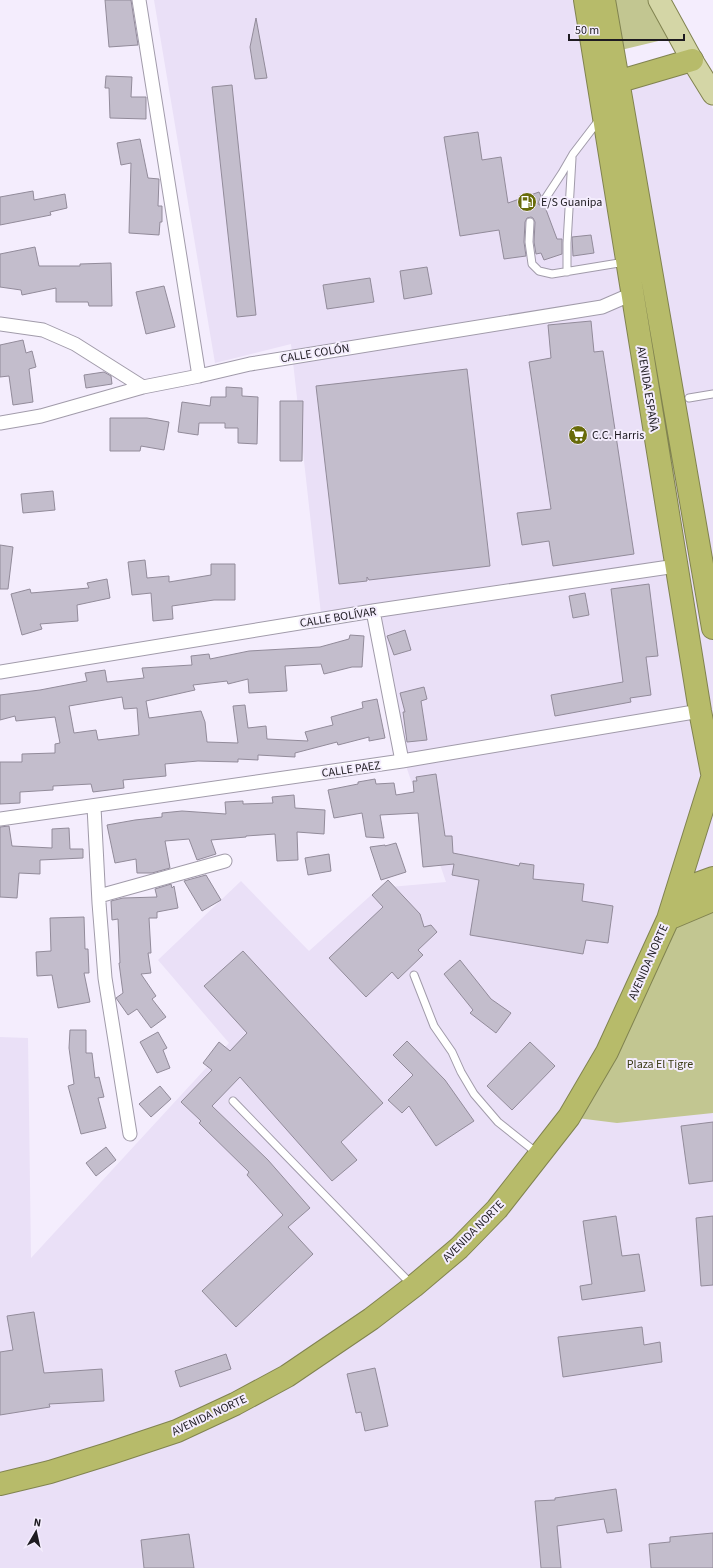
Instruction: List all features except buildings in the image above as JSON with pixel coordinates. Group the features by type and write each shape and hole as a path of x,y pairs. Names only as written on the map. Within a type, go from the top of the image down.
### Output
{"highway":[{"name":"AVENIDA ESPAÑA","path":"585,0 610,98 713,628"},
{"name":"AVENIDA ESPAÑA","path":"604,0 610,98 627,261 700,711 713,776"},
{"path":"610,98 692,60"},
{"name":"AVENIDA NORTE","path":"0,1484 50,1472 178,1431 235,1404 288,1376 371,1319 414,1286 459,1248 497,1209 569,1117 607,1052 668,918 713,776"},
{"path":"677,891 713,878"},
{"path":"668,918 713,900"}],"main road":[{"path":"659,0 692,60 713,94"}],"street":[{"path":"139,0 199,376"},
{"name":"CALLE COLÓN","path":"0,423 41,416 143,387 250,364 602,307 632,294"},
{"path":"0,324 43,330 75,344 143,387"},
{"name":"CALLE BOLÍVAR","path":"0,672 373,611 676,566"},
{"path":"373,611 402,761"},
{"name":"CALLE PAEZ","path":"0,819 94,807 402,761 700,711"},
{"path":"94,807 99,896 106,978 130,1134"},
{"path":"99,896 225,861"}],"lane":[{"path":"543,202 610,98"},
{"path":"567,272 567,243 573,154"},
{"path":"530,222 529,242 532,264 539,271 552,274 627,261"},
{"path":"689,398 713,394"},
{"path":"414,975 422,1000 434,1026 452,1052 461,1072 474,1094 498,1122 540,1155"},
{"path":"233,1101 414,1286"}],"shaded area":[{"path":"154,0 595,0 610,86 690,65 713,109 713,1568 0,1568 0,1037 28,1038 31,1258 229,1043 158,960 241,881 309,951 379,888 446,882 406,766 375,606 321,614 291,344 215,363"}],"green space":[{"path":"614,0 651,0 675,37 621,50"},
{"name":"Plaza El Tigre","path":"713,900 713,1113 617,1123 569,1117 668,919"}],"place":[{"name":"E/S Guanipa","path":"527,202"},
{"name":"C.C. Harris","path":"578,435"}]}
